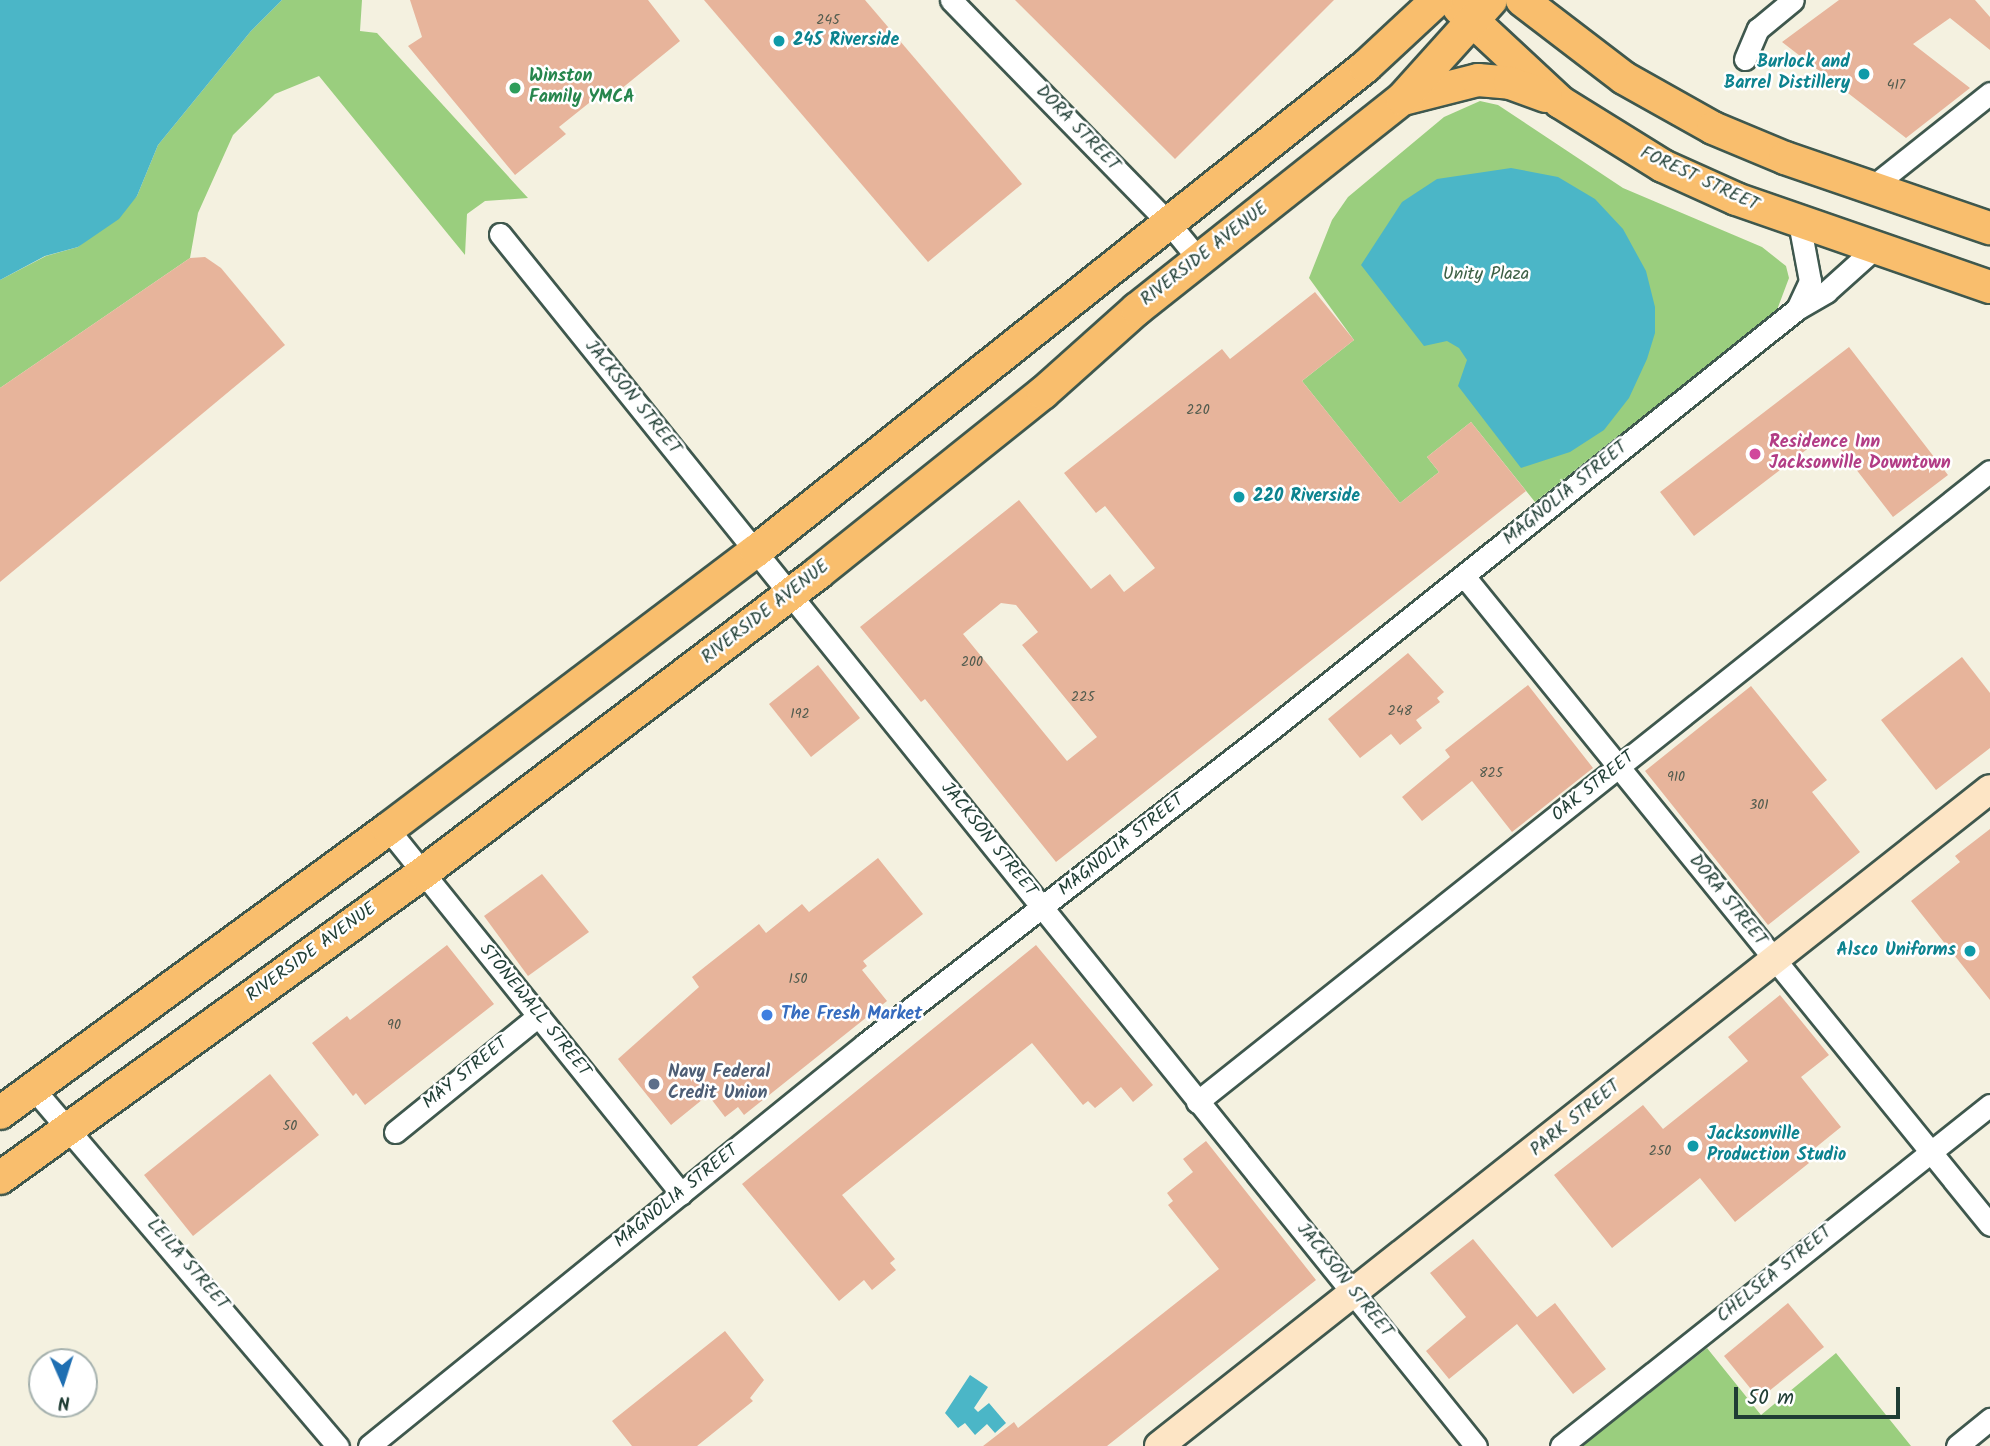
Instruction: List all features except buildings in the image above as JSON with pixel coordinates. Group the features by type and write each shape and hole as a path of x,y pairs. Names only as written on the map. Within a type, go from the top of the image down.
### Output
{"main road":[{"path":"0,1113 388,829 756,551 1365,66 1437,0"},
{"name":"FOREST STREET","path":"1450,0 1483,11 1560,102 1663,166 1799,222 1990,287"},
{"path":"1522,0 1624,78 1695,119 1766,151 1990,228"},
{"path":"1549,0 1568,37"},
{"name":"RIVERSIDE AVENUE","path":"0,1178 423,873 790,595 1402,99 1483,11"},
{"path":"1402,99 1465,80 1490,80 1560,102"}],"street":[{"name":"DORA STREET","path":"950,0 1168,222 1200,261"},
{"path":"1745,59 1758,29 1793,0"},
{"path":"1872,187 1990,93"},
{"path":"1797,309 1810,281 1799,222"},
{"name":"JACKSON STREET","path":"500,234 1476,1446"},
{"name":"MAGNOLIA STREET","path":"369,1446 1042,906 1464,576 1797,309 1826,292 1875,248"},
{"name":"OAK STREET","path":"1197,1102 1987,481"},
{"name":"DORA STREET","path":"1464,576 1990,1225"},
{"name":"PARK STREET","path":"1159,1446 1353,1291 1390,1267 1990,789"},
{"name":"STONEWALL STREET","path":"388,829 681,1194"},
{"name":"MAY STREET","path":"396,1132 538,1016"},
{"name":"LEILA STREET","path":"32,1087 338,1446"},
{"name":"CHELSEA STREET","path":"1561,1446 1990,1105"},
{"path":"1957,1446 1990,1419"}],"green space":[{"path":"282,0 362,0 360,31 377,33 528,198 485,201 467,214 465,255 319,76 275,94 233,135 198,213 190,258 0,388 0,280 46,256 78,247 137,196 158,145 251,31"},
{"name":"Unity Plaza","path":"1480,101 1498,105 1623,188 1762,247 1786,266 1789,278 1777,310 1535,502 1471,422 1427,457 1439,472 1400,503 1302,381 1354,340 1309,278 1332,220 1348,197 1444,117"},
{"path":"1707,1348 1761,1415 1836,1353 1911,1446 1582,1446"}],"water":[{"path":"0,0 282,0 251,31 158,145 137,196 119,219 78,247 45,256 0,280"},
{"path":"1511,168 1558,177 1595,199 1623,229 1646,271 1655,307 1655,333 1647,359 1629,398 1604,430 1570,452 1521,468 1458,386 1467,360 1459,348 1447,341 1424,346 1361,265 1402,202 1437,179"},
{"path":"970,1375 988,1387 974,1408 978,1412 989,1403 1006,1423 995,1433 987,1424 975,1435 965,1423 958,1428 945,1413"}],"place":[{"name":"245 Riverside","path":"779,41"},
{"name":"Burlock and Barrel Distillery","path":"1864,74"},
{"name":"Winston Family YMCA","path":"515,88"},
{"name":"Residence Inn Jacksonville Downtown","path":"1755,454"},
{"name":"220 Riverside","path":"1239,497"},
{"name":"Alsco Uniforms","path":"1970,951"},
{"name":"The Fresh Market","path":"767,1015"},
{"name":"Navy Federal Credit Union","path":"654,1084"},
{"name":"Jacksonville Production Studio","path":"1693,1146"}]}
